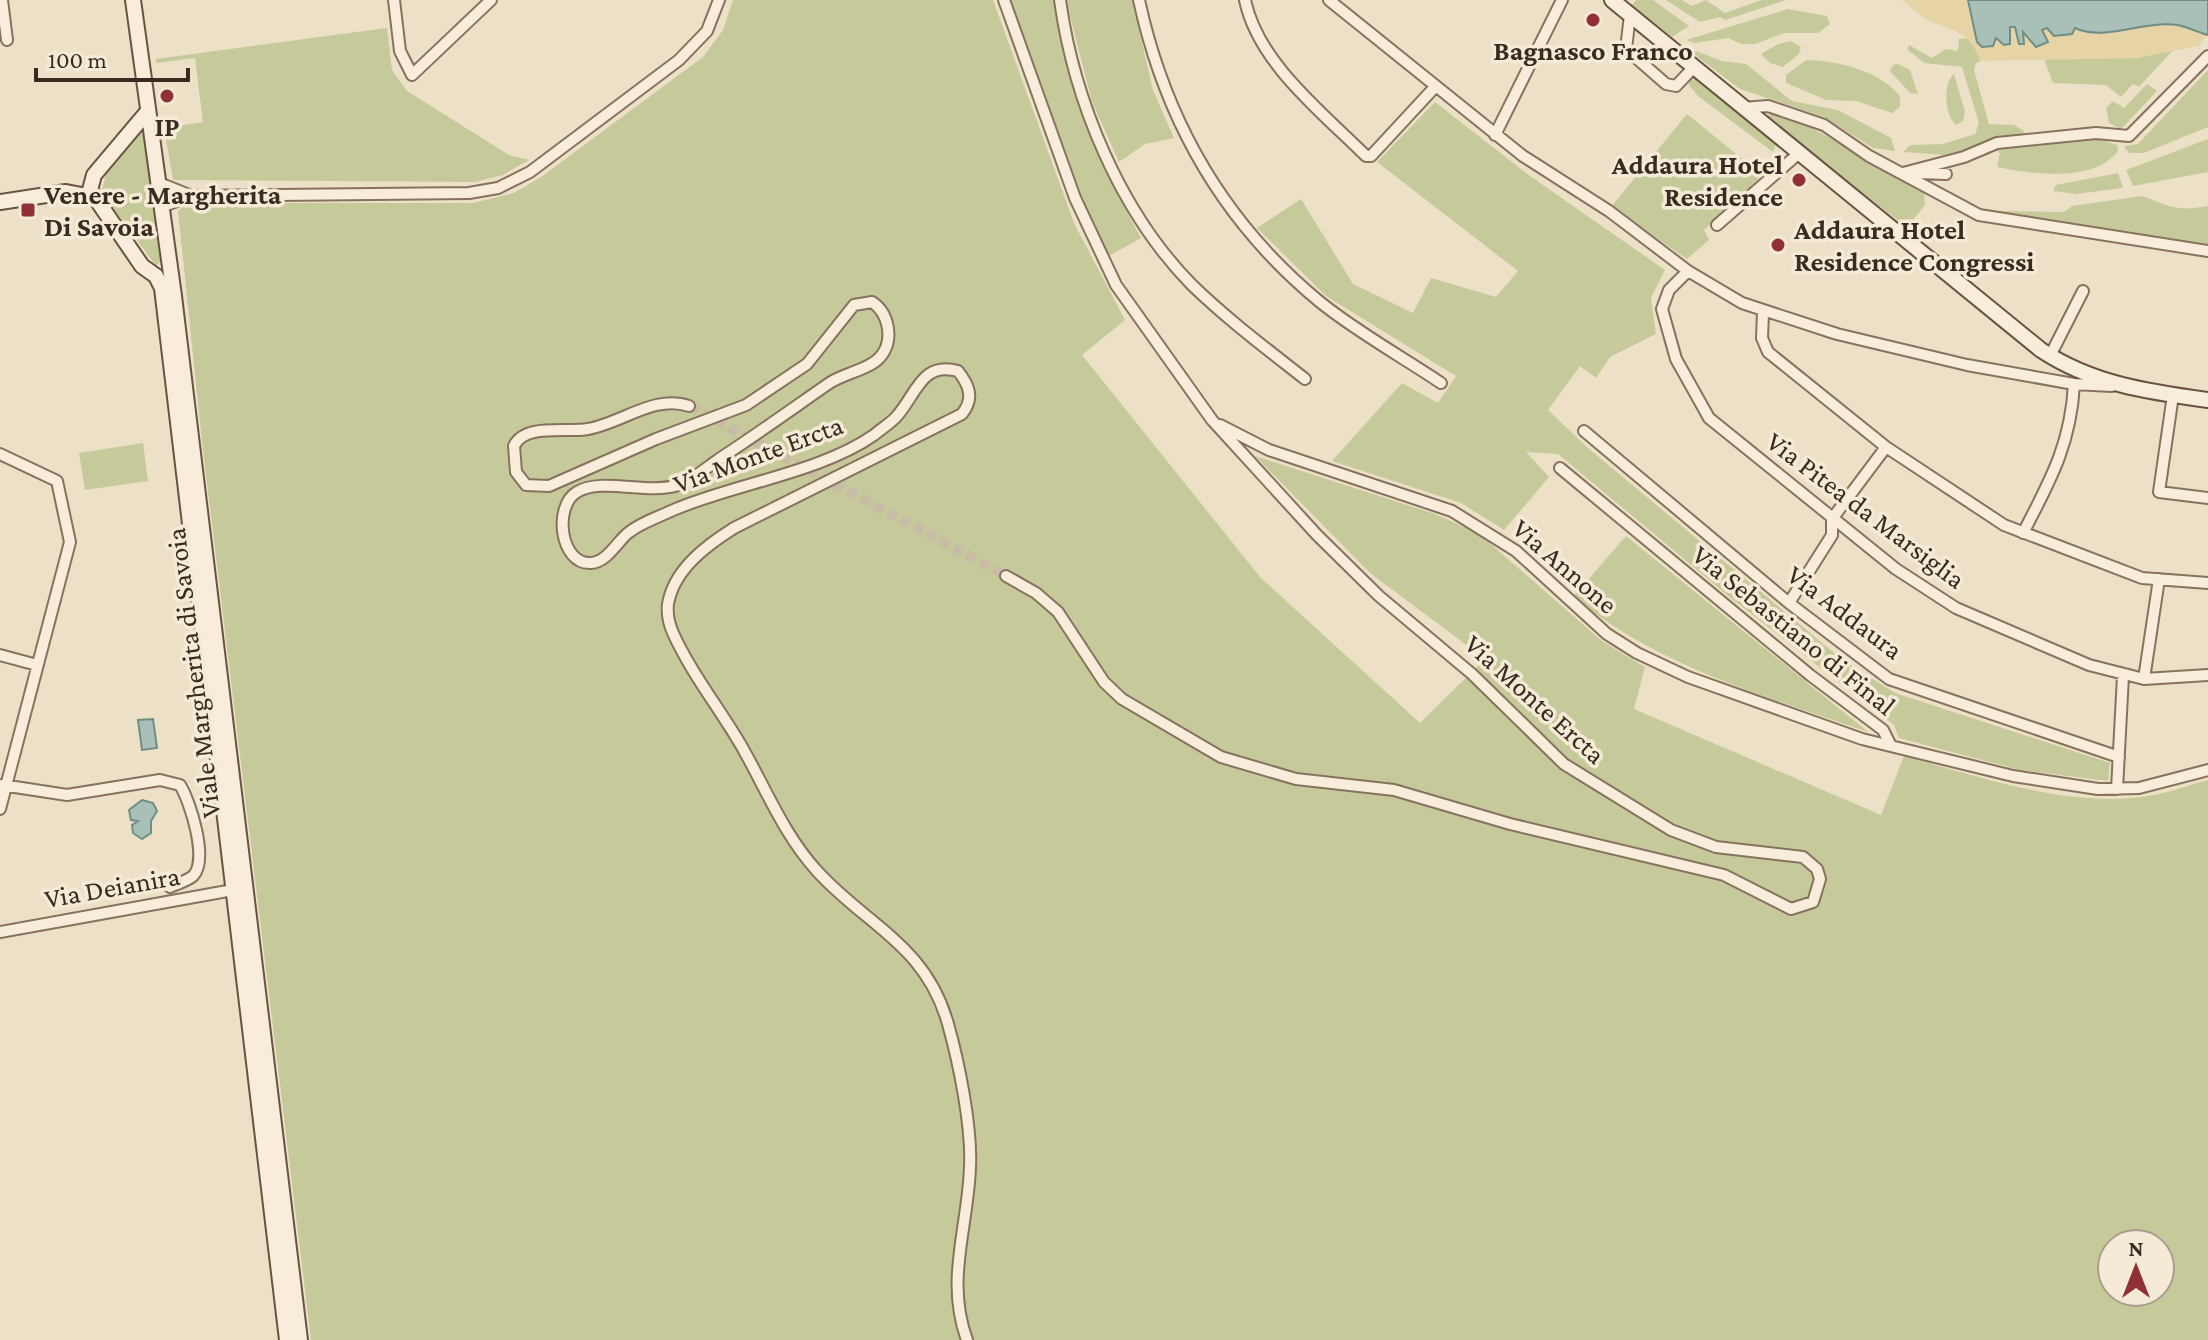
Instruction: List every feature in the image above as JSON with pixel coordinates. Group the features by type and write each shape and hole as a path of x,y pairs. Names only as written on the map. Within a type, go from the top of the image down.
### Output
{"street":[{"path":"2,0 7,40"},
{"name":"Viale Margherita di Savoia","path":"133,0 146,119 159,183 164,304 287,1340"},
{"path":"394,0 400,51 412,75 491,0"},
{"path":"161,207 191,196 469,193 498,188 530,172 679,60 707,31 719,0"},
{"name":"Via Monte Ercta","path":"1004,0 1075,198 1104,263 1130,308 1212,420 1355,573 1466,668 1564,764 1671,830 1716,847 1803,857 1817,869 1820,879 1813,902 1791,909 1724,875 1510,824 1383,787 1296,779 1221,757 1122,699 1104,682 1058,612 1036,593 1006,576"},
{"path":"1060,0 1078,78 1089,109 1113,167 1144,224 1192,285 1305,379"},
{"path":"1139,0 1158,74 1179,126 1234,213 1261,246 1321,303 1441,383"},
{"path":"1245,0 1253,24 1281,69 1366,156 1371,156 1434,88"},
{"path":"1495,135 1562,0"},
{"path":"1612,0 2050,356 2126,387"},
{"path":"1336,2 1434,88 1546,173 1619,217 1716,289 1763,312 1895,348 2074,384 2126,387 2208,400"},
{"path":"1630,15 1626,49 1662,81 1676,86 1693,68"},
{"path":"1901,173 1964,157 1997,143 2096,133 2126,137 2208,56"},
{"path":"1742,108 1768,106 1814,120 1901,173 1987,218 2208,251"},
{"path":"51,193 94,175 146,119"},
{"path":"1717,225 1798,154"},
{"path":"1901,173 1946,174"},
{"path":"92,197 94,175"},
{"path":"159,183 191,196"},
{"path":"0,202 51,193 76,193 92,197 142,266 162,272"},
{"name":"Via Pitea da Marsiglia","path":"1688,271 1669,290 1662,309 1676,359 1697,401 1726,435 1896,569 1956,608 2022,639 2123,676 2144,679 2208,675"},
{"name":"Viale Margherita di Savoia","path":"162,272 300,1340"},
{"path":"2050,356 2083,291"},
{"name":"Via Monte Ercta","path":"689,406 660,403 600,427 528,433 514,446 516,472 526,485 549,486 656,439 746,405 807,364 854,305 872,302 884,314 888,331 886,347 873,363 838,377 682,484 650,490 594,487 572,496 564,509 563,531 570,550 579,560 590,564 602,560 628,532 679,507 828,457 872,436 897,416 930,371 939,368 958,371 969,387 968,407 962,414 709,544 679,578 672,591 668,612 678,642 742,747 797,848 820,874 906,947 924,969 938,996 948,1025 971,1136 970,1170 955,1282 957,1312 967,1340"},
{"path":"1763,312 1762,338 1768,352 1886,447 1979,511 2023,533 2142,578 2208,583"},
{"path":"2023,533 2063,452 2074,384"},
{"path":"2173,395 2159,492 2208,498"},
{"name":"Via Annone","path":"1212,420 1269,450 1383,486 1452,511 1478,525 1516,551 1607,634 1663,665 1862,739 1890,744"},
{"name":"Via Addaura","path":"1584,431 1789,603 1889,679 2119,757"},
{"path":"1789,603 1832,535 1832,519 1886,447"},
{"path":"0,454 57,481 70,542 3,785 0,809"},
{"name":"Via Sebastiano di Final","path":"1560,468 1810,675 1883,730 1890,744 2013,776 2117,789 2139,788 2208,770"},
{"path":"2144,679 2159,579"},
{"path":"0,655 37,665"},
{"path":"2117,789 2123,676"},
{"path":"3,785 67,795 160,780 180,785 188,797 199,862 193,875 170,887"},
{"name":"Via Deianira","path":"0,932 233,890"}],"green space":[{"path":"733,0 993,0 1074,223 1125,320 1082,355 1260,577 1420,723 1485,659 1370,573 1255,456 1435,514 1478,533 1602,641 1645,667 1634,709 1881,815 1904,756 2022,788 2083,798 2142,797 2208,780 2208,1340 311,1340 202,442 178,211 186,204 197,203 473,203 514,193 541,177 703,57 723,30"},
{"path":"1011,0 1055,0 1069,64 1088,123 1111,180 1141,238 1107,257 1092,226"},
{"path":"1066,0 1132,0 1153,90 1174,138 1145,144 1119,162 1092,102"},
{"path":"1636,0 1653,0 1689,26 1672,37 1632,5"},
{"path":"1666,0 1682,0 1692,6 1706,0 1725,13 1761,0 1786,0 1725,20 1720,17 1700,22"},
{"path":"1788,9 1827,16 1830,24 1818,33 1784,33 1755,44 1741,44 1728,38 1695,43 1686,40"},
{"path":"387,28 392,70 407,91 509,155 529,160 503,175 475,182 173,180 164,128 203,122 195,58 156,63 156,59"},
{"path":"1970,38 1981,61 1976,63 1974,70 1989,124 2014,125 2024,131 2022,136 1944,155 1903,152 1910,145 1943,144 1975,134 1979,123 1962,67 1924,63 1908,50 1909,45 1932,58 1946,49 1958,51 1959,39"},
{"path":"1791,41 1801,47 1799,54 1783,67 1770,63 1761,54 1778,44"},
{"path":"1683,46 1722,61 1746,64 1792,101 1838,110 1891,138 1895,151 1873,148 1824,117 1740,89"},
{"path":"2174,49 2139,87 2133,84 2121,97 2106,85 2053,83 2044,59 2137,58"},
{"path":"1806,60 1832,62 1869,73 1900,96 1900,107 1892,113 1856,101 1826,100 1786,83 1786,75"},
{"path":"1893,65 1910,70 1918,94 1910,93 1890,71"},
{"path":"2208,70 2208,127 2144,153 2129,153 2124,146 2138,144"},
{"path":"1954,74 1965,112 1963,121 1956,125 1949,114 1946,99 1948,84"},
{"path":"1689,78 1696,78 1776,144 1773,152 1698,96 1689,85"},
{"path":"2147,84 2157,91 2125,125 2121,129 2109,123 2106,108 2113,101 2124,108"},
{"path":"1435,102 1530,176 1665,270 1651,298 1656,334 1610,357 1596,378 1580,366 1548,410 1589,449 1844,661 1895,693 2110,763 2108,781 2020,770 1899,738 1894,725 1732,599 1558,454 1526,452 1549,477 1504,530 1461,503 1332,461 1402,383 1438,403 1456,376 1326,296 1257,228 1301,199 1353,284 1413,313 1431,278 1496,297 1518,271 1377,162"},
{"path":"1687,114 1762,175 1704,230 1709,240 1687,259 1611,207"},
{"path":"1774,114 1814,129 1924,192 1925,205 1907,227 1766,119"},
{"path":"139,130 145,134 161,261 156,266 102,193 106,172"},
{"path":"2099,139 2117,145 2118,151 2094,168 2061,174 1997,167 2000,153 1996,150"},
{"path":"2208,139 2208,172 2133,186 2126,170"},
{"path":"2118,173 2123,188 2075,194 2053,191 2056,185"},
{"path":"2142,196 2181,208 2208,206 2208,246 1995,211 2064,212 2072,206"},
{"path":"143,443 148,481 85,490 79,453"},
{"path":"1626,536 1868,732 1751,692 1678,661 1607,622 1573,597"}],"sand":[{"path":"1902,0 1968,0 1977,42 1996,38 2002,43 2009,27 2015,27 2017,37 2022,37 2022,31 2026,33 2032,45 2045,36 2042,30 2047,28 2055,36 2072,34 2074,27 2177,25 2207,35 2199,46 2137,58 1981,61 1965,37 1928,20"}],"water":[{"path":"1968,0 2208,0 2208,35 2164,24 2099,33 2075,28 2072,34 2054,36 2047,28 2042,30 2048,42 2036,47 2023,32 2024,44 2019,44 2015,27 2010,27 2010,44 2004,45 1996,38 1993,46 1982,47 1977,42"},
{"path":"153,719 157,748 142,750 138,720"},
{"path":"142,800 153,803 157,811 151,821 151,833 142,839 133,833 132,825 138,821 131,820 129,810"}],"tunnel":[{"path":"689,406 1006,576"}],"place":[{"name":"Bagnasco Franco","path":"1593,20"},
{"name":"IP","path":"167,96"},
{"name":"Addaura Hotel Residence","path":"1799,180"},
{"name":"Venere - Margherita Di Savoia","path":"28,210"},
{"name":"Addaura Hotel Residence Congressi","path":"1778,245"}]}
